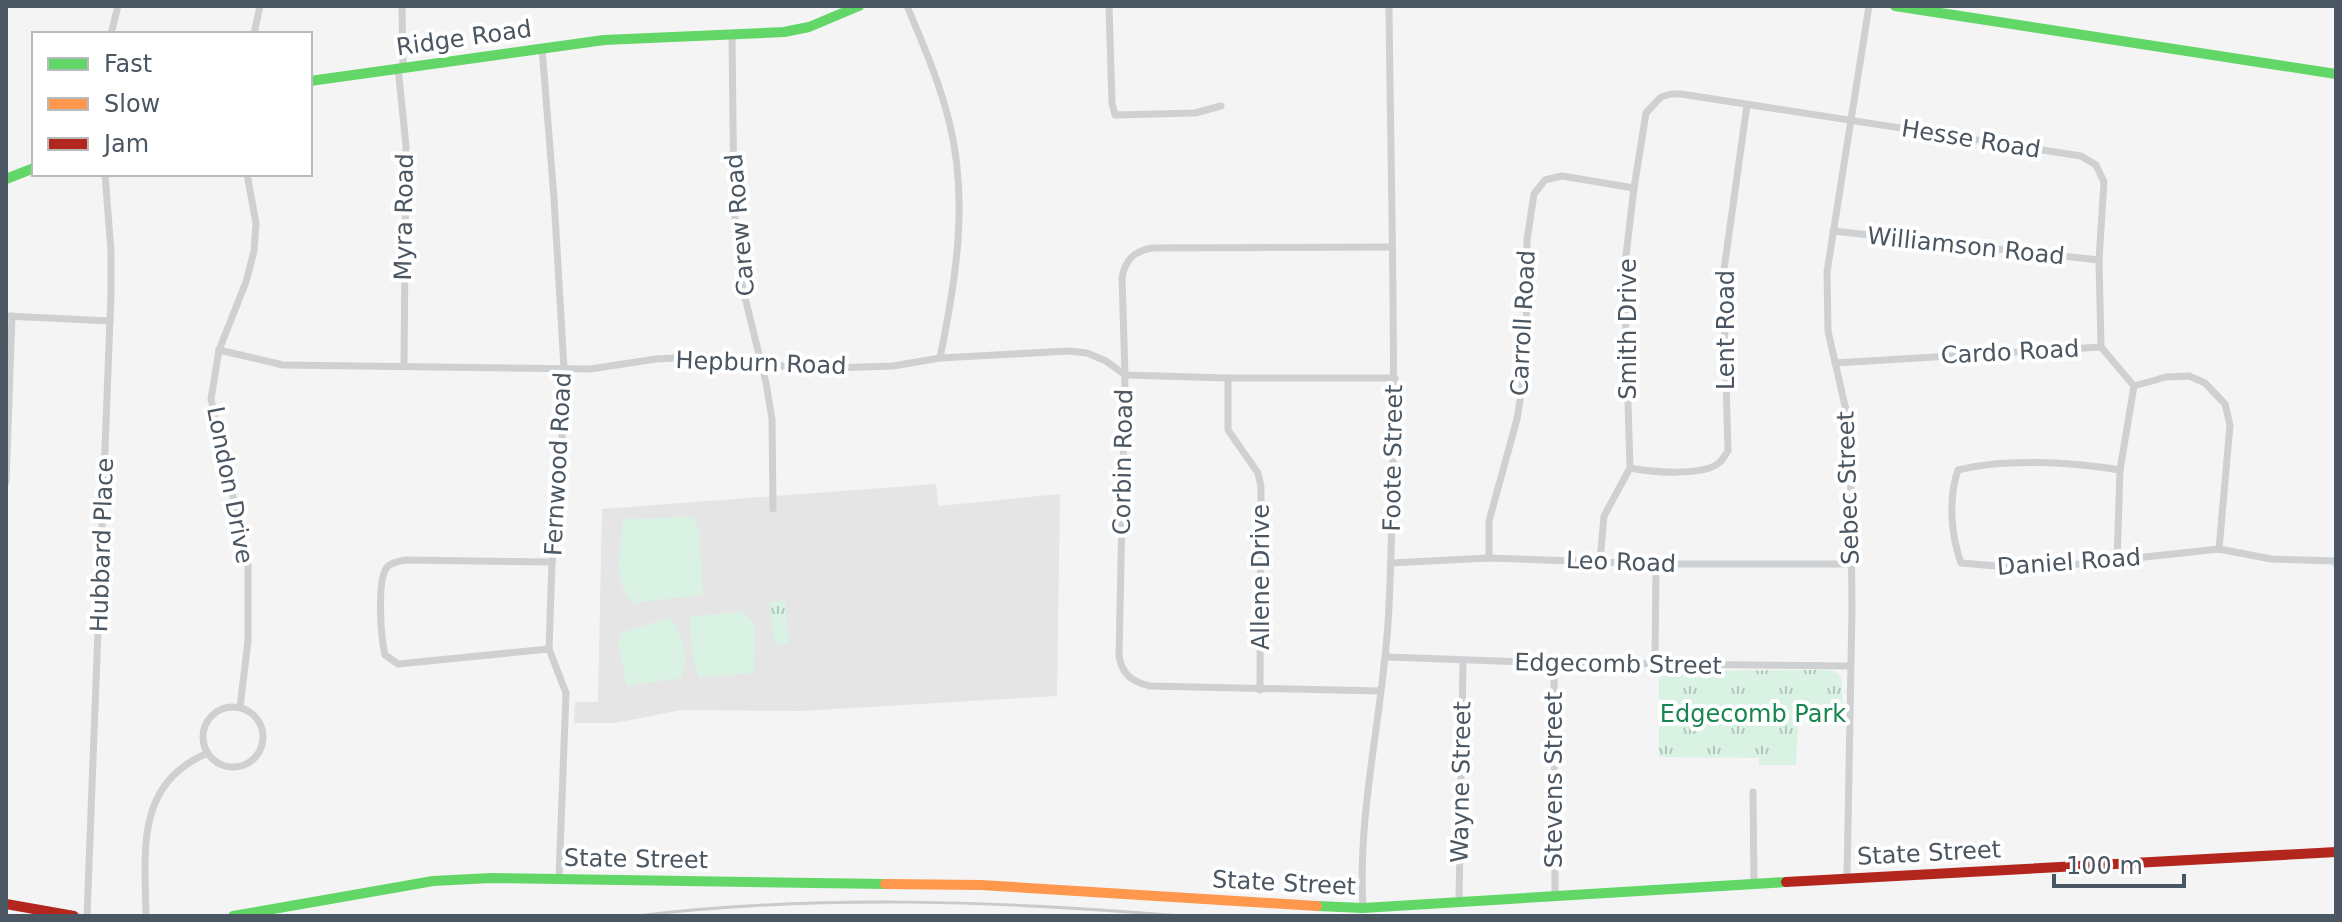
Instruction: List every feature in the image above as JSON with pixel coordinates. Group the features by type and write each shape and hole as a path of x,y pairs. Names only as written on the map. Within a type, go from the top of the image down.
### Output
{"main road":[{"name":"Ridge Road","path":"312,81 617,39 799,29 859,6"},
{"path":"1895,6 2336,74"},
{"path":"6,179 32,169"},
{"name":"State Street","path":"233,916 433,881 559,878 981,885 1363,908 2336,852"},
{"path":"6,904 74,916"}],"street":[{"path":"112,32 118,6"},
{"path":"254,32 260,6"},
{"name":"Myra Road","path":"402,6 401,67 406,146 404,366"},
{"path":"907,6 942,94 952,136 958,184 959,248 940,358"},
{"path":"1109,6 1115,115 1195,113 1221,106"},
{"name":"Foote Street","path":"1363,908 1370,762 1387,657 1391,563 1395,378 1389,6"},
{"name":"Sebec Street","path":"1847,878 1850,428 1828,331 1827,272 1869,6"},
{"name":"Carew Road","path":"732,35 734,208 740,277 772,419 773,509"},
{"name":"Fernwood Road","path":"542,48 564,368 560,513 552,562 549,649 566,693 559,878"},
{"name":"Hesse Road","path":"1661,97 1681,94 2089,159 2096,165 2104,182 2099,260 2101,347"},
{"name":"Smith Drive","path":"1630,468 1624,272 1646,113 1661,97"},
{"name":"Lent Road","path":"1630,468 1648,472 1699,470 1719,463 1728,451 1723,277 1747,105"},
{"name":"Hubbard Place","path":"87,916 110,321 111,252 105,176"},
{"name":"London Drive","path":"240,707 248,641 248,563 211,399 219,350 246,282 254,251 256,223 247,176"},
{"name":"Carroll Road","path":"1489,558 1489,521 1517,419 1526,363 1527,240 1534,194 1545,180 1562,176 1634,188"},
{"name":"Williamson Road","path":"1833,231 2099,260"},
{"name":"Corbin Road","path":"1380,691 1150,686 1131,679 1121,665 1125,375 1122,278 1126,263 1144,249 1392,247"},
{"path":"6,482 9,316 110,321"},
{"name":"Cardo Road","path":"1835,363 2101,347 2134,386"},
{"name":"Hepburn Road","path":"219,350 283,365 590,369 656,359 712,356 799,369 893,366 940,358 1069,351 1087,353 1106,361 1125,375 1395,378"},
{"path":"2117,561 2120,470 2134,386 2166,377 2189,376 2205,383 2225,404 2230,425 2219,549"},
{"name":"Allene Drive","path":"1228,378 1228,430 1258,473 1261,487 1260,690"},
{"name":"Daniel Road","path":"2120,470 2077,462 1975,466 1958,470 1952,488 1955,545 1961,563 2033,569 2219,549 2271,559 2325,560 2335,561 2336,564"},
{"path":"1600,561 1604,516 1630,468"},
{"name":"Leo Road","path":"1391,563 1489,558 1656,564 1850,564"},
{"path":"549,649 398,664 385,655 381,640 382,575 390,564 406,560 552,562"},
{"path":"1655,664 1656,564"},
{"name":"Edgecomb Street","path":"1387,657 1463,662 1850,666"},
{"name":"Wayne Street","path":"1459,902 1463,662"},
{"name":"Stevens Street","path":"1554,663 1555,896"},
{"path":"240,707 257,717 262,726 263,746 252,762 233,768 223,766 208,753 203,736 209,719 223,708 240,707"},
{"path":"146,916 147,827 152,808 168,780 193,759 208,753"},
{"path":"1753,792 1754,884"}],"shaded area":[{"path":"936,484 938,506 1060,494 1057,696 802,711 681,710 615,723 574,723 575,702 598,702 602,509"}],"green space":[{"path":"692,517 699,528 703,595 633,603 626,594 620,575 623,519"},
{"path":"785,600 789,643 775,645 769,602"},
{"path":"744,612 755,625 754,673 699,678 692,654 690,616"},
{"path":"670,617 684,647 685,662 681,678 627,686 618,644 621,633"},
{"name":"Edgecomb Park","path":"1659,671 1834,671 1841,677 1843,714 1798,715 1796,765 1759,765 1759,758 1659,757"}],"railway":[{"path":"637,916 841,902 977,904 1181,916"}],"traffic: fast":[{"path":"312,81 604,40 784,32 809,27 859,6"},
{"path":"1895,6 2336,74"},
{"path":"6,179 32,169"},
{"path":"233,916 433,881 491,878 885,884"},
{"path":"1317,906 1363,908 1786,882"}],"traffic: slow":[{"path":"885,884 981,885 1317,906"}],"traffic: jam":[{"path":"1786,882 2336,852"},
{"path":"6,904 74,916"}]}
